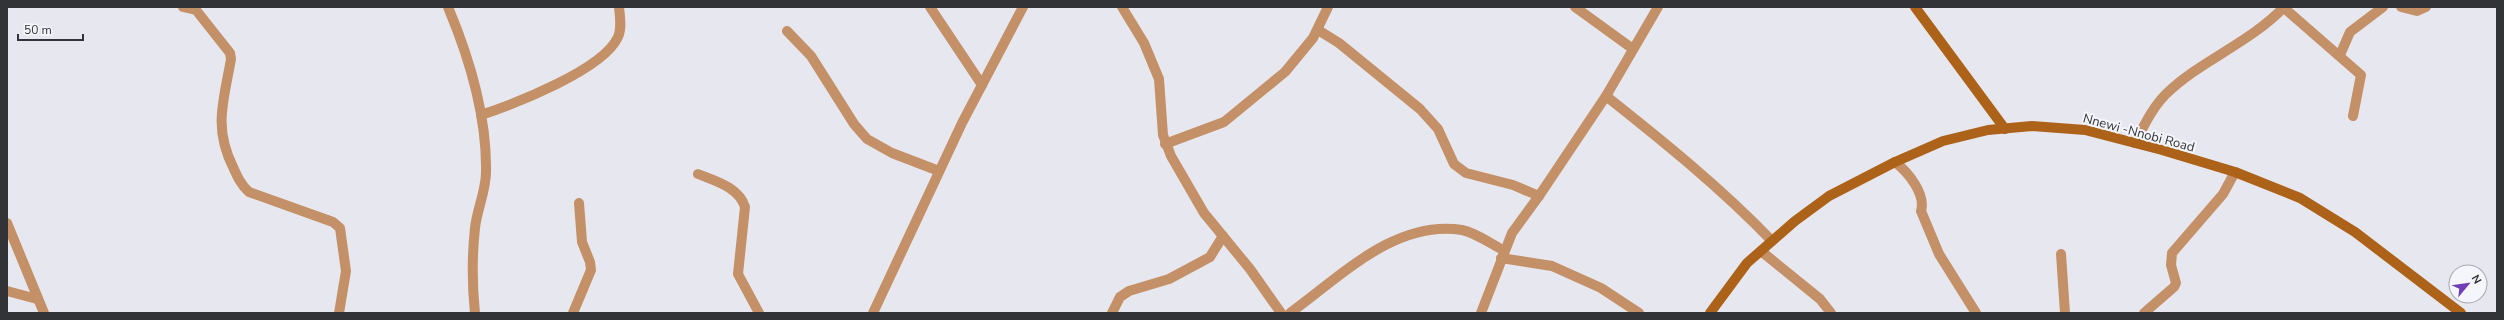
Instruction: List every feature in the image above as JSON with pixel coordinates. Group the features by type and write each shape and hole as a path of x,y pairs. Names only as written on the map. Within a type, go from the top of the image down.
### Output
{"main road":[{"path":"1915,7 2005,129"},
{"name":"Nnewi -Nnobi Road","path":"1710,313 1747,263 1772,241 1829,196 1895,162 1943,141 1988,130 2032,126 2084,130 2135,143 2235,172 2300,198 2349,228 2461,313"}],"street":[{"path":"183,7 196,10 230,53 231,59 220,132 230,161 244,187 249,192 333,222 340,228 346,271 340,313"},
{"path":"448,7 456,26 481,116 486,172 475,227 473,272 475,313"},
{"path":"481,116 524,100 564,80 603,55 618,37 621,26 619,7"},
{"path":"930,7 982,85"},
{"path":"873,313 939,171 1023,7"},
{"path":"1122,7 1144,43 1159,79 1161,94 1161,126 1165,144 1189,190 1223,236 1255,275 1280,313"},
{"path":"1165,144 1224,122 1240,110 1285,72 1301,56 1318,30 1328,7"},
{"path":"1575,7 1633,49"},
{"path":"1481,313 1502,254 1519,220 1539,196 1606,96 1658,7"},
{"path":"2135,143 2153,109 2166,95 2192,73 2256,32 2284,7 2358,72 2362,79 2353,116"},
{"path":"2340,55 2350,32 2383,7"},
{"path":"2401,7 2417,11 2426,7"},
{"path":"1318,30 1351,52 1420,109 1438,129 1454,164 1466,174 1513,185 1539,196"},
{"path":"787,31 811,56 854,124 867,139 892,153 939,171"},
{"path":"1606,96 1664,141 1731,199 1772,241"},
{"path":"1895,162 1909,172 1923,204 1921,211 1938,254 1976,313"},
{"path":"2144,313 2174,287 2176,283 2171,265 2172,253 2219,199 2235,172"},
{"path":"698,174 726,185 742,200 745,207 738,274 759,313"},
{"path":"573,313 590,270 590,262 582,242 579,203"},
{"path":"7,223 44,313"},
{"path":"1290,313 1346,269 1408,235 1443,230 1462,230 1502,254 1552,266 1601,288 1639,313"},
{"path":"1112,313 1120,298 1129,291 1169,279 1210,257 1223,236"},
{"path":"1761,251 1820,299 1831,313"},
{"path":"2061,254 2065,313"},
{"path":"7,291 37,299"}]}
